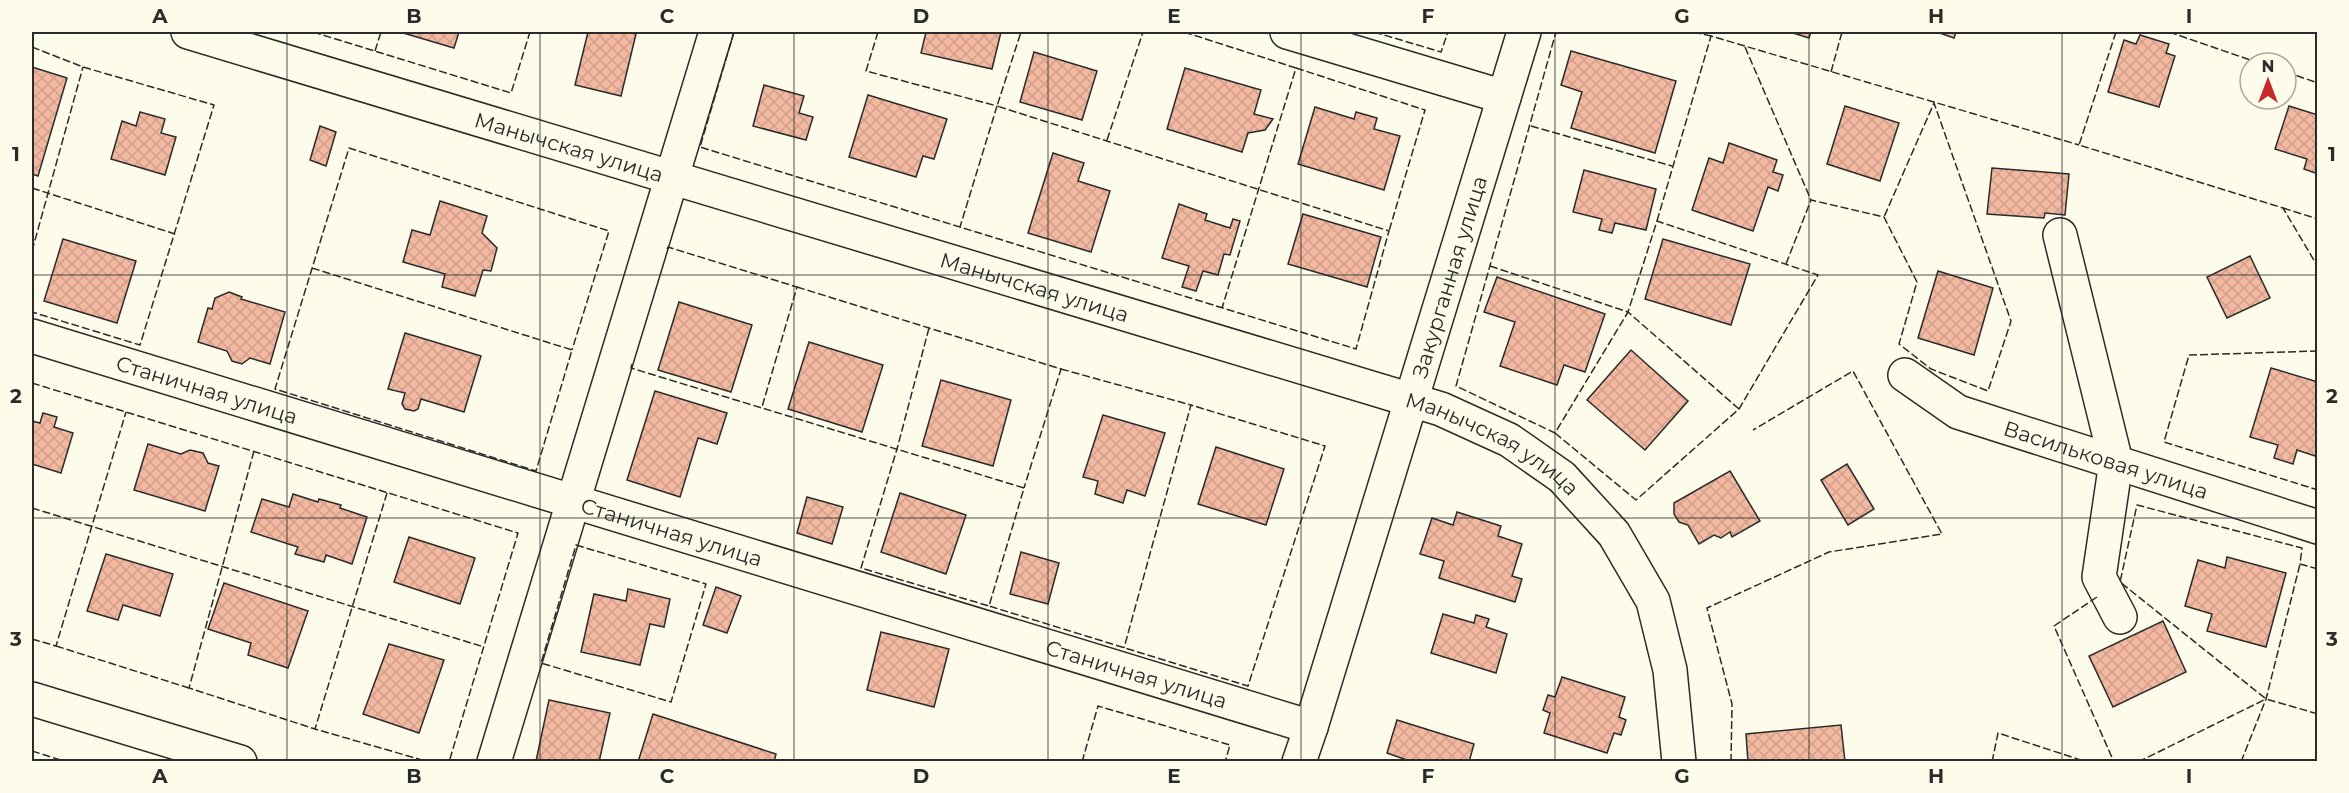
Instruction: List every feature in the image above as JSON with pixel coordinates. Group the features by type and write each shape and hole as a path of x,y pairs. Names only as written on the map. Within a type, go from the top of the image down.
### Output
{"street":[{"name":"Манычская улица","path":"188,32 1441,409 1509,440 1562,477 1614,534 1653,601 1670,670 1679,762"},
{"path":"494,762 716,32"},
{"path":"1287,32 1504,97"},
{"name":"Закурганная улица","path":"1299,762 1524,32"},
{"path":"2060,236 2116,462 2099,577 2120,617"},
{"name":"Станичная улица","path":"32,336 1311,727"},
{"name":"Васильковая улица","path":"1905,375 1958,412 2318,527"},
{"path":"32,699 240,762"}],"building":[{"path":"400,32 459,32 454,48"},
{"path":"588,32 636,34 621,96 575,85"},
{"path":"926,32 1001,32 992,69 921,53"},
{"path":"1790,32 1811,32 1809,38"},
{"path":"1937,32 1956,32 1954,38"},
{"path":"2140,35 2169,44 2166,53 2175,56 2159,107 2108,92 2124,40 2136,44"},
{"path":"1571,51 1676,81 1655,153 1571,128 1582,92 1561,85"},
{"path":"1034,52 1097,71 1082,120 1020,102"},
{"path":"32,67 67,78 38,176 32,174"},
{"path":"1185,68 1261,90 1254,114 1273,119 1265,130 1248,133 1242,152 1167,129"},
{"path":"764,85 804,96 799,113 813,117 806,140 753,126"},
{"path":"868,95 947,119 934,159 923,156 916,177 849,157"},
{"path":"1845,106 1899,123 1880,181 1827,164"},
{"path":"1315,107 1354,119 1356,112 1377,118 1374,129 1400,136 1384,190 1298,164"},
{"path":"2298,109 2318,115 2318,174 2304,169 2307,159 2275,149 2287,111 2298,111"},
{"path":"140,112 165,119 161,133 176,137 165,175 111,159 122,121 136,126"},
{"path":"320,126 336,132 326,166 310,160"},
{"path":"1729,143 1777,160 1773,172 1783,175 1778,191 1768,187 1753,231 1692,210 1709,158 1723,163"},
{"path":"1053,153 1084,163 1078,181 1110,191 1091,252 1028,233"},
{"path":"1992,168 2069,174 2065,215 2045,213 2044,218 1987,214"},
{"path":"1584,170 1656,189 1646,230 1615,223 1612,233 1599,230 1602,219 1573,212"},
{"path":"440,201 487,216 482,233 497,248 491,271 483,270 475,296 442,287 445,274 403,262 412,230 430,235"},
{"path":"1179,204 1207,214 1205,220 1230,228 1233,219 1240,221 1230,255 1224,254 1218,275 1203,271 1196,291 1182,287 1189,266 1162,258"},
{"path":"1303,214 1381,237 1367,287 1288,264"},
{"path":"63,239 136,261 117,323 44,301"},
{"path":"1663,239 1750,264 1731,325 1645,299"},
{"path":"2250,256 2270,298 2227,318 2207,277"},
{"path":"1938,271 1993,288 1974,355 1918,338"},
{"path":"1497,277 1605,314 1585,372 1564,365 1557,385 1500,366 1515,322 1484,312"},
{"path":"229,292 242,297 241,299 285,312 270,364 250,358 242,364 232,361 227,351 198,342 208,308 212,309 215,298"},
{"path":"679,302 752,325 731,392 658,370"},
{"path":"405,333 481,356 464,412 421,399 418,409 414,411 405,409 402,404 405,393 388,389"},
{"path":"809,342 883,365 862,432 788,409"},
{"path":"1631,350 1688,401 1645,450 1587,400"},
{"path":"2271,368 2318,382 2318,457 2297,450 2293,464 2274,458 2278,445 2250,437"},
{"path":"941,380 1011,400 993,466 922,446"},
{"path":"655,391 727,413 717,444 698,438 680,497 627,480"},
{"path":"43,413 57,417 54,427 73,433 61,473 32,464 32,421 40,423"},
{"path":"1103,415 1165,433 1145,496 1127,490 1123,503 1095,494 1098,481 1083,477"},
{"path":"148,444 181,454 190,450 203,453 208,463 219,466 205,511 134,490"},
{"path":"1216,447 1284,469 1266,525 1198,504"},
{"path":"1847,464 1874,509 1848,525 1821,480"},
{"path":"1730,471 1760,521 1732,537 1730,532 1721,538 1714,535 1699,544 1688,525 1679,522 1674,514 1674,503"},
{"path":"900,493 966,515 946,574 881,552"},
{"path":"293,494 318,502 319,499 341,505 340,508 367,517 352,564 326,555 324,562 295,554 298,547 251,532 262,499 289,507"},
{"path":"807,497 843,507 832,544 797,533"},
{"path":"1457,512 1501,526 1498,536 1522,544 1512,576 1522,579 1515,602 1439,578 1444,561 1420,554 1432,518 1453,525"},
{"path":"409,537 475,558 460,604 394,582"},
{"path":"1021,552 1059,563 1048,604 1010,594"},
{"path":"106,554 173,574 160,616 123,605 118,620 87,611"},
{"path":"2227,557 2286,573 2266,647 2207,631 2212,614 2185,606 2198,560 2225,568"},
{"path":"224,583 308,611 288,668 248,655 251,643 208,629"},
{"path":"716,587 741,596 727,633 703,625"},
{"path":"628,589 670,599 664,627 650,624 640,665 581,652 594,594 626,601"},
{"path":"1443,614 1474,623 1476,615 1489,619 1486,627 1507,634 1496,673 1431,653"},
{"path":"2163,621 2186,672 2113,707 2089,656"},
{"path":"881,632 949,649 934,707 867,690"},
{"path":"389,644 444,660 419,733 363,714"},
{"path":"1562,677 1625,697 1619,717 1626,720 1621,735 1614,733 1607,753 1544,733 1550,713 1543,710 1548,695 1555,697"},
{"path":"549,700 610,713 599,762 536,761"},
{"path":"653,714 776,754 774,762 638,762"},
{"path":"1397,720 1474,744 1469,762 1403,762 1404,759 1387,753"},
{"path":"1841,725 1845,762 1748,762 1746,734"}],"fence":[{"path":"313,32 511,93 530,32"},
{"path":"375,51 381,32"},
{"path":"734,32 700,147 1356,349 1389,231 997,106 1021,32"},
{"path":"878,32 866,71 997,106 960,227"},
{"path":"1107,140 1143,32"},
{"path":"1184,32 1296,68 1222,308"},
{"path":"1374,32 1441,52 1448,32"},
{"path":"1490,266 1628,312 1555,433 1456,386 1556,32"},
{"path":"1693,32 1711,36 1712,32"},
{"path":"1831,72 1842,32"},
{"path":"2116,32 2079,145 2283,208 2318,267"},
{"path":"2169,32 2238,56"},
{"path":"1657,221 1711,36 2079,145"},
{"path":"32,47 83,67 214,105 140,345 32,312"},
{"path":"1745,47 1811,200"},
{"path":"32,251 83,67"},
{"path":"1296,68 1425,110 1389,231"},
{"path":"2298,76 2318,83"},
{"path":"1786,264 1811,200 1884,217 1917,282 1899,344 1931,369 1988,391 2011,321 1934,103 1884,217"},
{"path":"1531,126 1672,166"},
{"path":"312,268 572,350 536,471 275,389 349,148 609,231 572,350"},
{"path":"32,188 175,234"},
{"path":"2283,208 2318,219"},
{"path":"1555,433 1636,500 1739,409 1818,275 1657,221 1628,312 1739,409"},
{"path":"667,249 668,247 797,287 762,407"},
{"path":"797,287 1061,369 1024,488"},
{"path":"929,328 897,449 861,568 989,606"},
{"path":"2318,351 2189,355 2164,442 2318,490"},
{"path":"632,364 631,368 1024,488 989,606 1248,686 1325,446 1191,405 1124,648"},
{"path":"1061,369 1191,405"},
{"path":"1731,762 1732,704 1707,608 1829,552 1942,534 1853,371 1753,430"},
{"path":"32,383 518,533 449,762"},
{"path":"32,639 56,646 126,412"},
{"path":"254,451 189,688 315,729"},
{"path":"387,493 315,729 429,762"},
{"path":"2318,569 2300,564 2302,548 2137,505 2120,582 2266,699 2318,714"},
{"path":"32,508 484,647"},
{"path":"576,545 706,584 671,702 541,663 576,545"},
{"path":"2241,762 2266,699 2300,564"},
{"path":"2097,597 2054,626 2114,762"},
{"path":"56,646 189,688"},
{"path":"2138,762 2266,699"},
{"path":"1082,762 1098,706 1230,745 1225,762"},
{"path":"1992,762 1998,733 2087,762"},
{"path":"32,751 67,762"}]}
